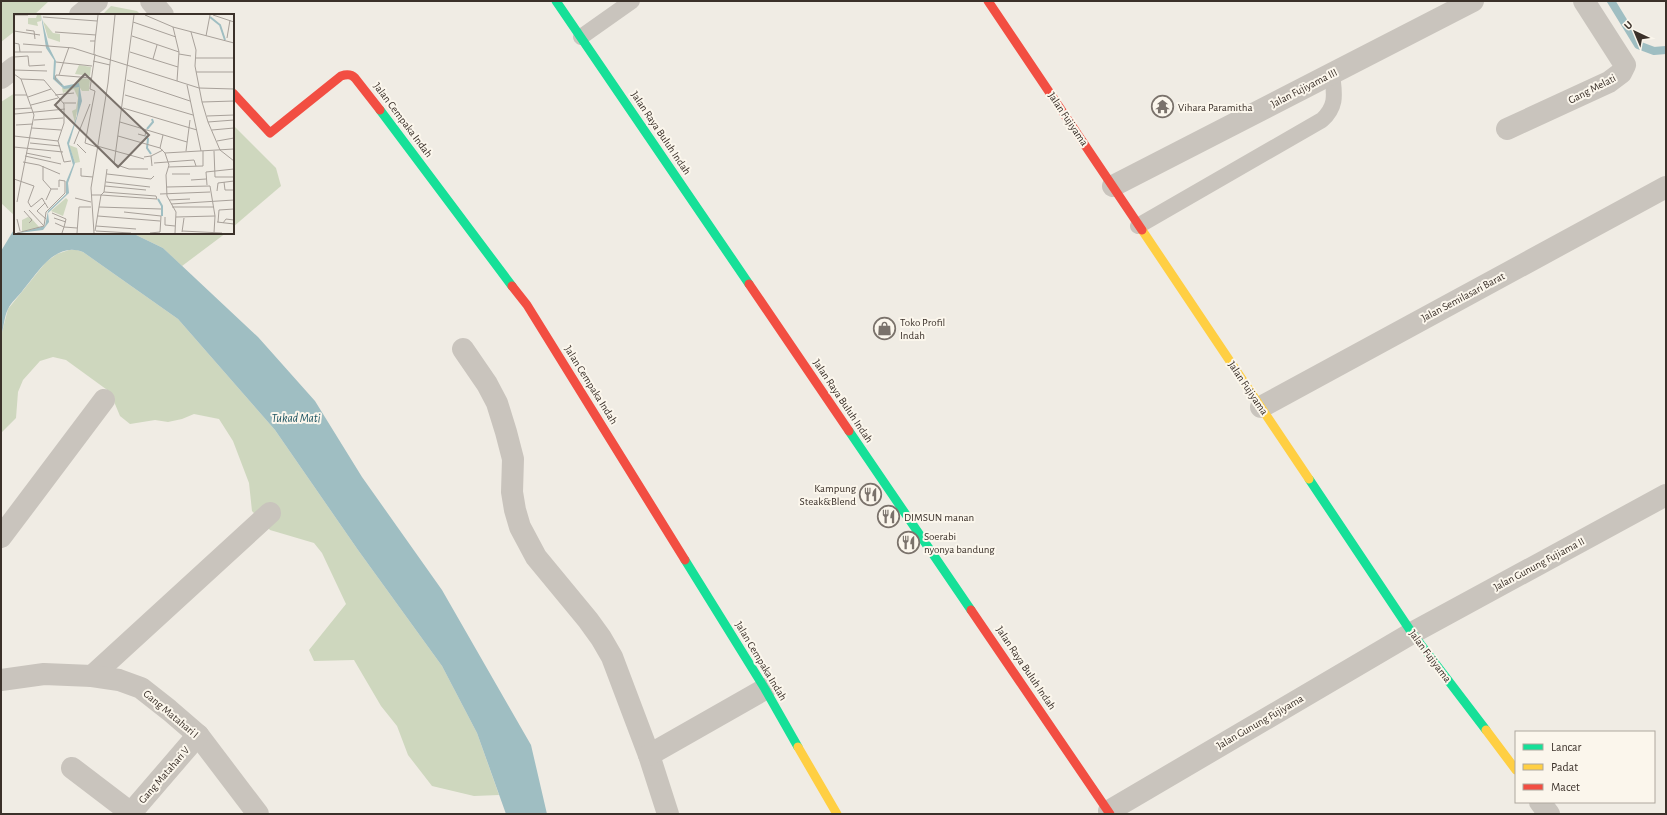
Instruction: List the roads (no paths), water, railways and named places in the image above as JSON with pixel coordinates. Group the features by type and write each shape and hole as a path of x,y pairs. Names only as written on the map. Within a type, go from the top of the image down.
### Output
{"main road":[{"name":"Jalan Raya Buluh Indah","path":"556,1 1110,813"},
{"name":"Jalan Fujiyama","path":"988,1 1412,633 1515,769"},
{"name":"Jalan Cempaka Indah","path":"234,94 270,133 341,76 346,74 352,75 357,80 527,305 765,688 837,814"}],"street":[{"path":"81,14 97,1"},
{"path":"151,1 162,14"},
{"name":"Jalan Fujiyama III","path":"1113,186 1473,1"},
{"name":"Gang Melati","path":"1506,129 1609,82 1621,73 1625,65 1584,1"},
{"path":"1,78 14,68"},
{"name":"Jalan Semilasari Barat","path":"1260,407 1666,187"},
{"path":"463,349 487,384 497,403 513,459 512,492 520,527 536,557 588,620 605,644 612,657 649,755 668,814"},
{"path":"1,537 104,400"},
{"name":"Jalan Gunung Fujiama II","path":"1412,633 1666,495"},
{"path":"92,676 270,513"},
{"name":"Jalan Gunung Fujiyama","path":"1110,813 1412,633"},
{"name":"Gang Matahari I","path":"1,680 44,674 92,676 119,680 141,688 198,735 258,814"},
{"path":"649,755 765,688"},
{"name":"Gang Matahari V","path":"130,814 198,735"},
{"path":"72,768 130,814"},
{"path":"1541,803 1549,814"}],"lane":[{"path":"581,37 632,1"},
{"path":"1138,226 1322,120 1329,114 1335,98 1332,73"}],"water":[{"name":"Tukad Mati","path":"14,230 14,234 134,234 163,248 258,337 315,401 362,477 442,590 531,745 547,814 506,814 477,733 442,666 358,550 275,430 178,319 83,252 73,250 56,254 41,267 9,306 1,336 1,251"}],"waterway":[{"path":"1611,1 1638,45 1654,51 1666,50"}],"place":[{"name":"Vihara Paramitha","path":"1162,107"},
{"name":"Toko Profil Indah","path":"885,328"},
{"name":"Kampung Steak&Blend","path":"871,494"},
{"name":"DIMSUN manan","path":"888,517"},
{"name":"Soerabi nyonya bandung","path":"909,542"}]}
